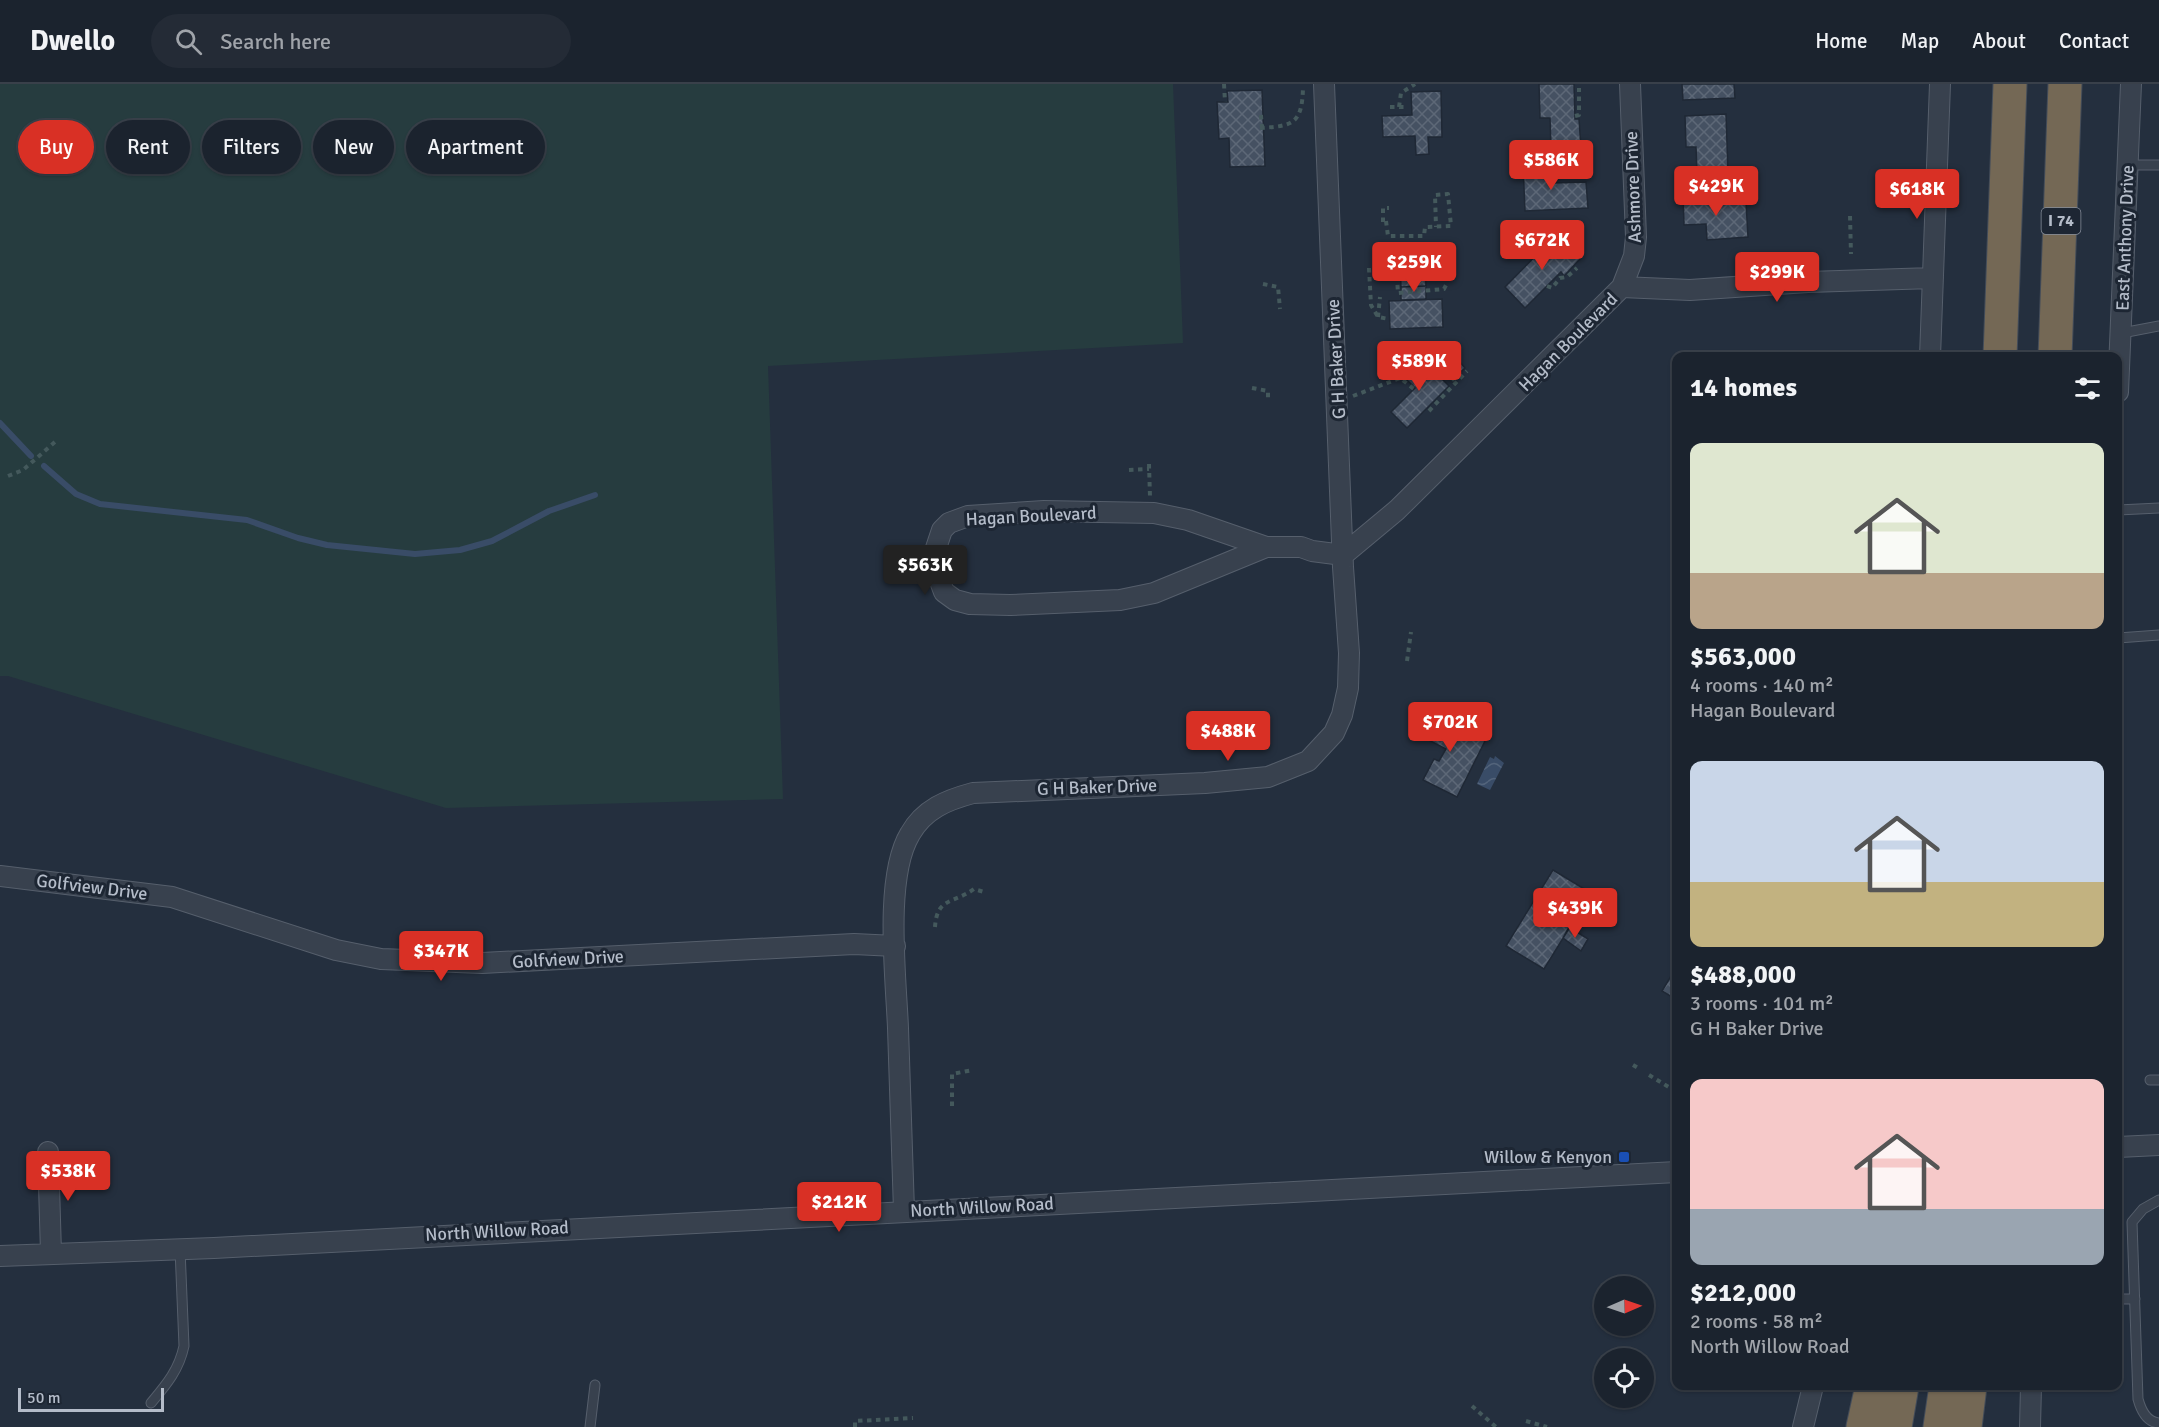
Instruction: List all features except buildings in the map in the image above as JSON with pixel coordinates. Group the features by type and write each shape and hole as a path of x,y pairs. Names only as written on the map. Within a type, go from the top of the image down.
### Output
{"highway":[{"path":"2000,352 2010,84"},
{"name":"I 74","path":"2055,352 2066,84"},
{"path":"1863,1427 1871,1390"},
{"path":"1895,1427 1901,1390"},
{"path":"1940,1427 1945,1390"},
{"path":"1965,1427 1970,1390"}],"street":[{"name":"G H Baker Drive","path":"904,1211 895,946 896,894 900,856 915,826 937,806 954,798 984,792 1205,783 1268,777 1308,761 1334,733 1342,715 1348,688 1349,652 1324,84"},
{"name":"Ashmore Drive","path":"1622,287 1634,256 1636,237 1629,84"},
{"path":"1930,352 1940,84"},
{"name":"East Anthony Drive","path":"2121,352 2131,84"},
{"name":"Hagan Boulevard","path":"1266,547 1154,593 1120,600 970,604 955,600 944,592 935,568 936,548 942,530 949,523 968,516 1044,512 1149,513 1188,520 1266,547 1301,547 1312,551 1343,555 1397,510 1622,287 1690,290 1808,282 1933,278"},
{"name":"Golfview Drive","path":"0,876 172,897 336,950 381,959 423,963 482,963 854,944 895,946"},
{"path":"2122,1147 2159,1145"},
{"path":"48,1152 51,1253"},
{"name":"North Willow Road","path":"0,1256 180,1249 1672,1172"},
{"path":"1803,1427 1812,1390"},
{"path":"2030,1427 2031,1390"}],"lane":[{"path":"2128,165 2159,165"},
{"path":"2122,333 2159,326"},
{"path":"2122,510 2159,508"},
{"path":"2122,638 2159,635"},
{"path":"2159,1200 2143,1209 2132,1222 2138,1399 2142,1413 2159,1424"},
{"path":"151,1403 173,1376 181,1361 184,1346 180,1249"},
{"path":"2122,1299 2135,1299"},
{"path":"590,1427 595,1385"}],"path":[{"path":"1224,84 1225,102"},
{"path":"1261,115 1261,128 1281,128 1292,123 1300,113 1303,84"},
{"path":"1399,107 1401,93 1416,84"},
{"path":"1575,116 1579,115 1579,88"},
{"path":"1390,107 1407,107"},
{"path":"1389,208 1383,208 1388,236 1393,238 1424,236 1425,227 1436,227 1451,226 1448,194 1435,195 1436,227"},
{"path":"1850,216 1851,254"},
{"path":"1386,261 1397,279 1398,293 1435,292 1444,289 1447,283 1446,252"},
{"path":"1369,268 1371,305 1378,317 1389,319"},
{"path":"1547,286 1552,288 1560,278 1567,277 1577,268"},
{"path":"1263,284 1278,287 1280,309"},
{"path":"1378,317 1380,297"},
{"path":"1439,364 1456,382"},
{"path":"1429,411 1460,375 1467,371"},
{"path":"1338,402 1400,378 1414,389"},
{"path":"1252,388 1268,391 1268,398"},
{"path":"8,476 23,470 55,442"},
{"path":"1129,470 1149,466 1149,513"},
{"path":"1407,661 1411,632"},
{"path":"935,927 938,909 942,904 964,896 974,889 984,892"},
{"path":"952,1106 952,1074 958,1071 973,1070"},
{"path":"1648,1075 1672,1089"},
{"path":"1472,1406 1496,1427"},
{"path":"855,1427 855,1421 913,1418"},
{"path":"1526,1421 1547,1427"}],"green space":[{"path":"0,84 1173,84 1183,343 768,366 783,799 446,808 8,676 0,676"}],"water":[{"path":"1495,756 1504,763 1490,790 1477,784 1490,757 1494,759"}],"waterway":[{"path":"0,423 31,456"},
{"path":"44,466 76,494 100,504 247,520 298,538 327,545 415,554 460,550 492,541 549,511 595,495"}],"place":[{"name":"Willow & Kenyon","path":"1624,1157"}]}
